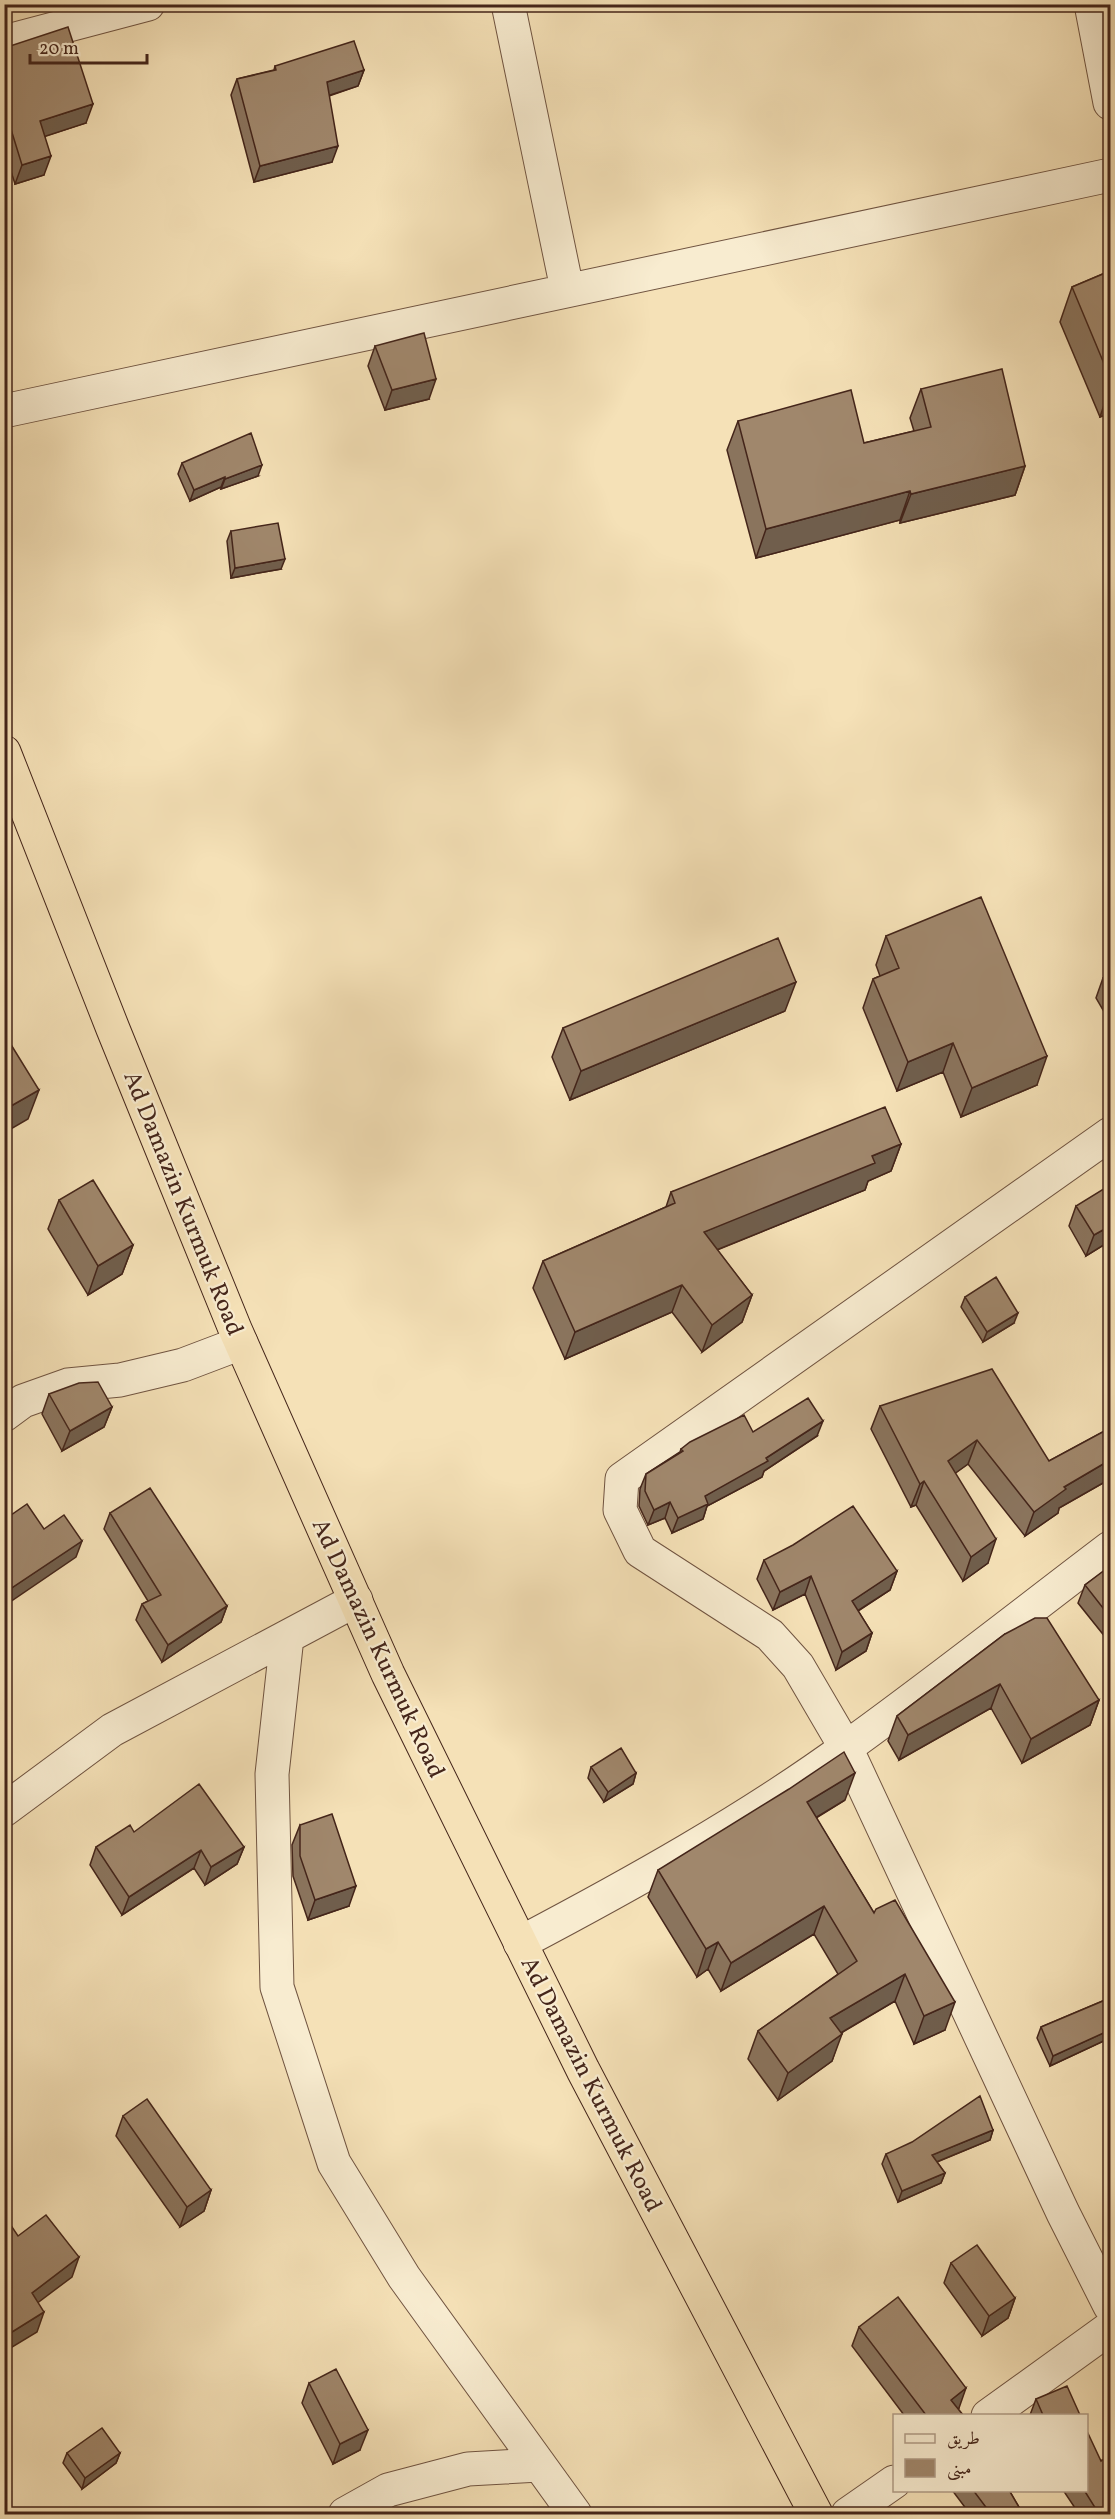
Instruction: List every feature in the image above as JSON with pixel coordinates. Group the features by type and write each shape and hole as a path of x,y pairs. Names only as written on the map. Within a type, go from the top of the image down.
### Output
{"highway":[{"name":"Ad Damazin Kurmuk Road","path":"4,752 113,1029 241,1343 388,1674 588,2080 816,2514"}],"street":[{"path":"4,42 148,4"},
{"path":"508,4 567,289"},
{"path":"1091,4 1110,103"},
{"path":"4,411 567,289 1110,175"},
{"path":"1110,1134 622,1479 620,1510 640,1551 770,1635 798,1666 846,1748 1063,2213 1110,2306"},
{"path":"4,1415 23,1401 68,1384 130,1378 183,1365 241,1343"},
{"path":"520,1943 593,1904 773,1797 846,1748 1110,1548"},
{"path":"4,1810 112,1730 356,1600"},
{"path":"288,1637 272,1774 277,1987 334,2163 404,2277 574,2514"},
{"path":"989,2414 1110,2328"},
{"path":"345,2514 388,2490 468,2469 539,2465"},
{"path":"848,2514 893,2483"}],"building":[{"path":"68,27 93,104 40,121 51,156 22,165 6,113 4,113 4,48"},
{"path":"354,41 364,70 327,82 338,146 260,166 237,79 276,70 275,66"},
{"path":"1110,271 1110,378 1072,287"},
{"path":"424,333 436,379 392,390 375,346"},
{"path":"1002,369 1025,466 911,494 910,491 766,529 738,421 851,390 864,443 931,427 921,389"},
{"path":"251,433 262,465 194,490 182,463"},
{"path":"278,523 285,559 235,568 231,531"},
{"path":"981,897 1047,1056 972,1088 953,1043 908,1062 873,979 899,968 886,936"},
{"path":"778,938 796,982 581,1071 563,1028"},
{"path":"1110,973 1110,990 1103,978"},
{"path":"10,1043 39,1090 4,1110 4,1046"},
{"path":"885,1107 901,1144 872,1156 875,1163 704,1232 752,1295 712,1325 682,1285 575,1332 543,1261 675,1203 671,1192"},
{"path":"93,1180 133,1245 98,1266 59,1200"},
{"path":"1110,1185 1110,1226 1094,1235 1076,1206"},
{"path":"996,1277 1018,1313 987,1332 965,1297"},
{"path":"992,1369 1049,1461 1110,1428 1110,1460 1064,1487 1066,1489 1034,1512 977,1440 948,1461 996,1539 971,1557 924,1481 920,1484 880,1406"},
{"path":"98,1382 112,1407 70,1431 49,1394 79,1383"},
{"path":"808,1398 823,1421 766,1458 768,1461 705,1496 708,1504 678,1518 670,1502 654,1510 645,1491 646,1474 683,1451 681,1449 690,1442 744,1415 753,1432"},
{"path":"150,1488 227,1606 168,1645 142,1604 161,1595 110,1513"},
{"path":"27,1504 44,1529 64,1515 82,1541 4,1593 4,1520"},
{"path":"853,1506 897,1571 852,1601 872,1633 842,1652 811,1576 780,1592 764,1560 793,1545"},
{"path":"1110,1566 1110,1617 1085,1585"},
{"path":"1035,1618 1047,1618 1099,1700 1031,1739 1000,1684 908,1735 897,1716 1005,1634"},
{"path":"621,1748 636,1773 608,1792 591,1767"},
{"path":"844,1752 855,1773 807,1802 874,1913 876,1909 895,1900 955,2002 924,2016 905,1974 830,2018 842,2034 788,2073 758,2031 857,1961 824,1906 731,1963 718,1942 706,1949 658,1870"},
{"path":"199,1784 244,1847 211,1867 201,1850 129,1897 96,1847 130,1825 134,1832"},
{"path":"332,1814 356,1886 315,1900 300,1856 300,1825"},
{"path":"1110,1998 1110,2030 1053,2056 1041,2027"},
{"path":"980,2096 993,2130 932,2155 945,2173 902,2191 886,2154 912,2142"},
{"path":"147,2099 211,2190 187,2207 123,2116"},
{"path":"4,2215 18,2236 46,2215 79,2257 32,2293 44,2312 4,2337"},
{"path":"977,2245 1015,2298 989,2316 951,2263"},
{"path":"898,2297 966,2388 951,2400 962,2414 925,2414 859,2327"},
{"path":"336,2369 368,2430 340,2444 309,2383"},
{"path":"1067,2386 1080,2414 1043,2414 1036,2399"},
{"path":"102,2428 120,2453 85,2478 67,2453"},
{"path":"1088,2433 1101,2461 1109,2455 1110,2457 1110,2514 1099,2514 1085,2492 1088,2492"},
{"path":"974,2492 1010,2492 1023,2514 991,2514"}]}
